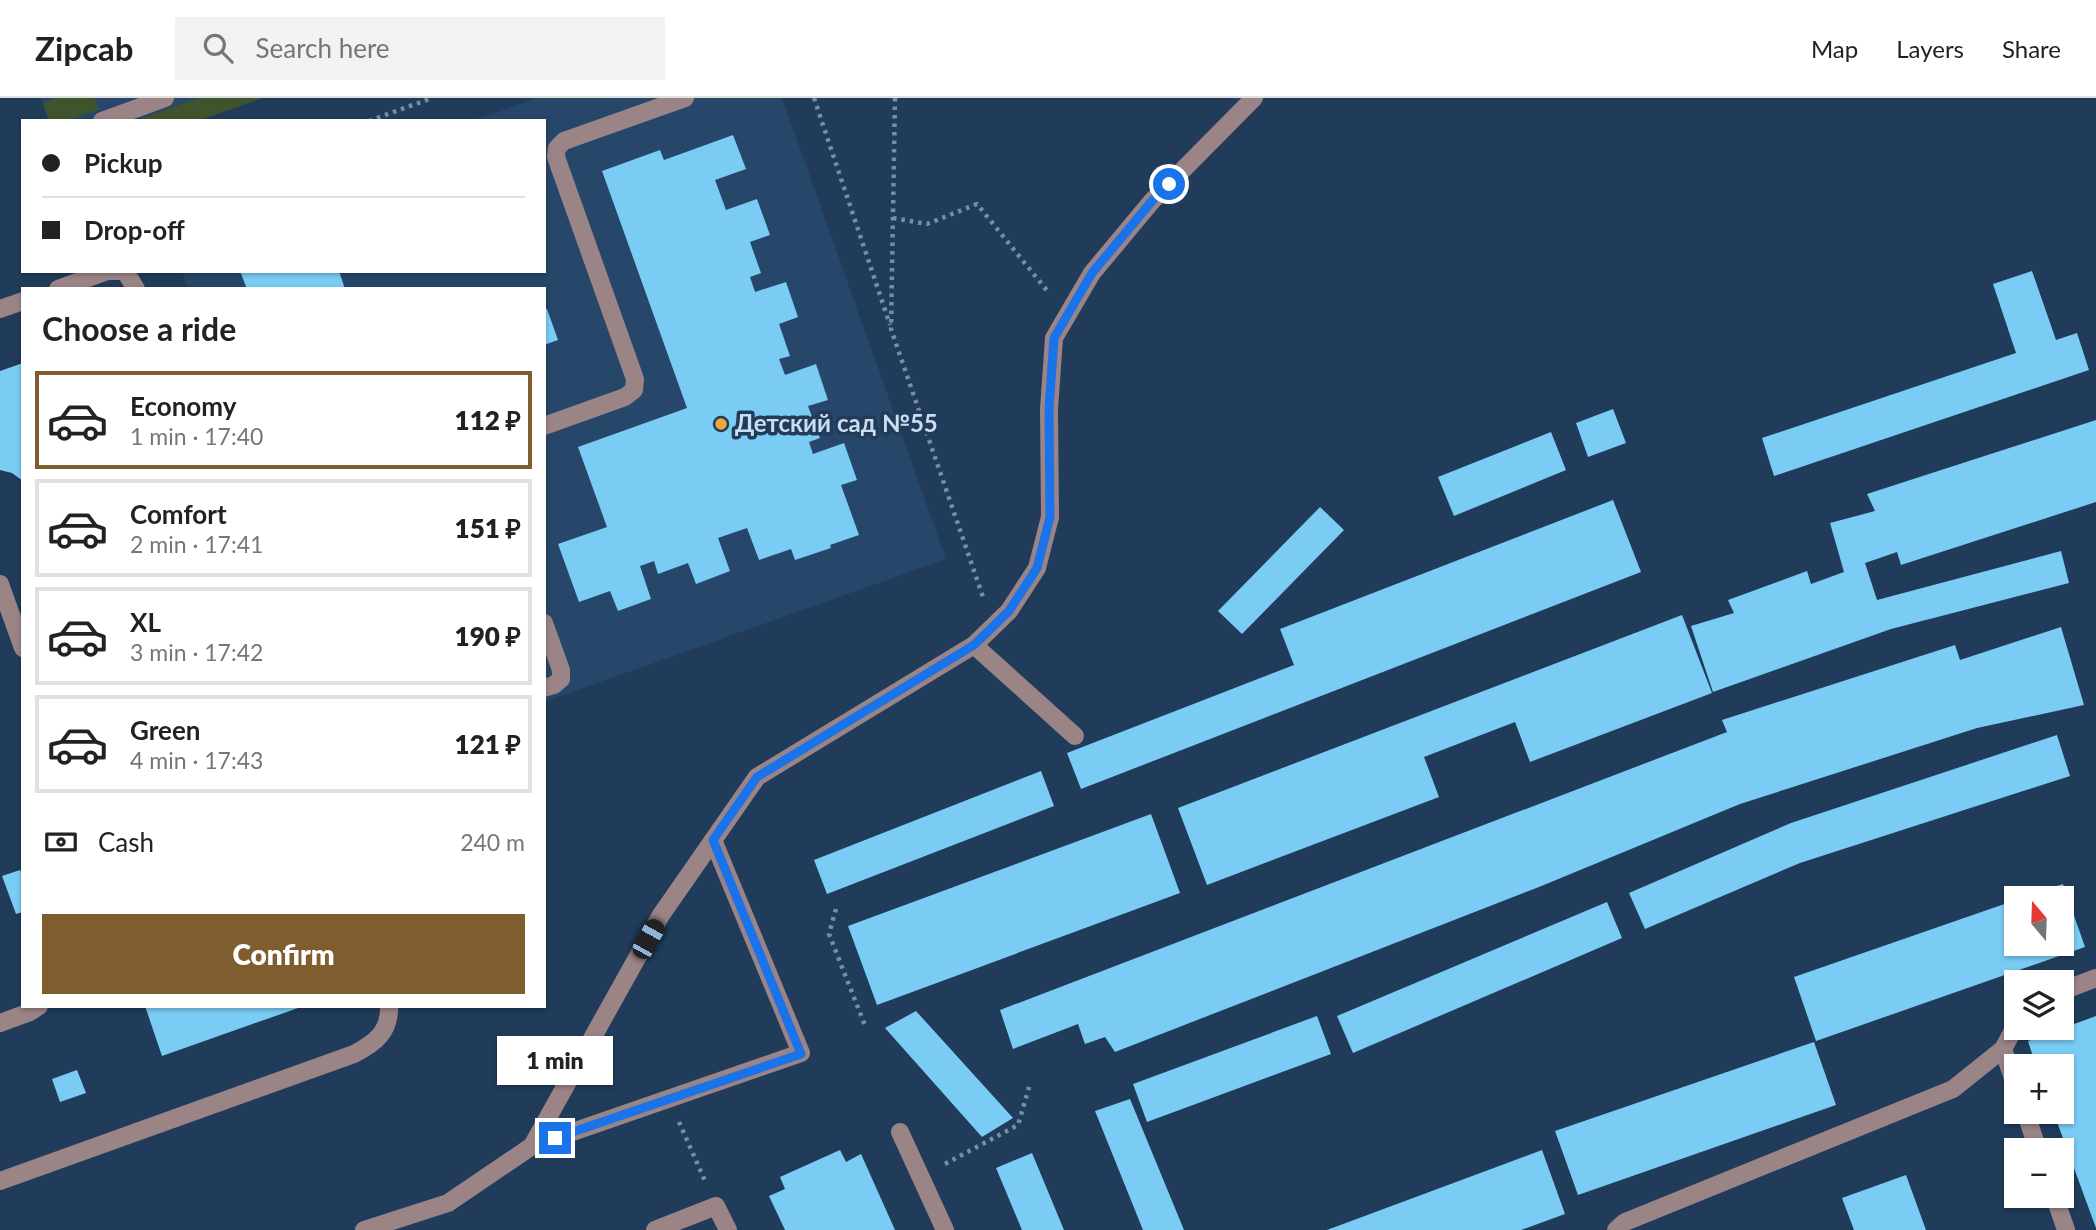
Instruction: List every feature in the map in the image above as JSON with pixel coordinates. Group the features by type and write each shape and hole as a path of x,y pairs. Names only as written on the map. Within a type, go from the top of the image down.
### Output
{"lane":[{"path":"108,119 166,98"},
{"path":"546,425 625,397 634,390 635,379 556,157 557,148 564,141 685,98"},
{"path":"532,1146 661,915 757,777 974,645 1009,611 1037,568 1050,517 1049,409 1054,338 1092,273 1152,201 1254,98"},
{"path":"63,287 102,273"},
{"path":"0,309 21,302"},
{"path":"0,584 21,642"},
{"path":"546,629 561,670 561,679 546,687"},
{"path":"974,645 1074,736"},
{"path":"364,1230 447,1203 532,1146 801,1054 713,840"},
{"path":"2074,986 2096,978"},
{"path":"0,1023 36,1008"},
{"path":"0,1181 354,1054 372,1045 385,1030 389,1008"},
{"path":"1616,1230 1626,1222 1953,1089 2003,1049 2008,1040"},
{"path":"2003,1049 2005,1054"},
{"path":"900,1132 945,1230"},
{"path":"655,1230 716,1206 727,1230"},
{"path":"2058,1208 2066,1230"}],"path":[{"path":"374,119 432,98"},
{"path":"814,98 993,627"},
{"path":"891,329 895,98"},
{"path":"893,218 927,224 977,204 1067,315"},
{"path":"836,909 829,934 866,1028"},
{"path":"920,1178 1018,1125 1030,1084"},
{"path":"668,1099 716,1206"}],"shaded area":[{"path":"41,98 262,98 204,119 48,119"},
{"name":"Детский сад №55","path":"537,98 782,98 946,559 546,701 546,287 187,287 183,273 546,273 546,119 479,119"}],"green space":[{"path":"56,98 95,98 99,109 72,119 48,119 43,103"},
{"path":"198,98 262,98 204,119 140,119"}],"building":[{"path":"733,135 746,169 715,180 726,210 757,199 770,235 750,242 761,273 750,277 755,292 786,282 798,317 779,324 790,356 779,359 785,375 816,364 828,400 808,406 820,438 809,442 813,454 844,443 857,480 841,485 859,535 795,560 791,549 759,560 747,528 718,538 730,571 696,584 688,563 658,574 654,561 640,566 651,599 618,611 610,591 579,602 558,544 607,527 578,447 687,408 602,171 660,150 664,160"},
{"path":"2032,271 2056,340 2077,333 2089,370 1774,476 1762,438 2016,353 1993,284"},
{"path":"241,273 340,273 344,287 246,287"},
{"path":"546,309 558,340 546,344"},
{"path":"21,364 21,480 12,473 0,470 0,371"},
{"path":"1613,409 1626,443 1588,457 1576,423"},
{"path":"2096,420 2096,502 1901,565 1897,552 1865,563 1877,600 2061,551 2069,583 1891,629 1713,692 1691,626 1734,613 1728,600 1807,571 1811,584 1844,572 1830,523 1875,511 1867,494"},
{"path":"1551,432 1566,470 1454,516 1438,477"},
{"path":"1613,500 1641,572 1081,789 1067,753 1294,665 1280,629"},
{"path":"1320,507 1344,530 1242,634 1218,611"},
{"path":"1682,615 1712,693 1530,762 1515,722 1424,757 1439,797 1207,885 1178,808"},
{"path":"2061,627 2084,705 1977,728 1740,804 1539,887 1115,1052 1105,1037 1085,1044 1078,1024 1013,1049 1000,1010 1727,732 1722,720 1955,645 1960,660"},
{"path":"2057,735 2070,776 1800,863 1645,929 1629,893 1791,823"},
{"path":"1041,771 1054,806 827,894 814,860"},
{"path":"1151,814 1180,893 877,1005 848,926"},
{"path":"20,870 21,913 16,914 2,876"},
{"path":"1607,902 1622,938 1353,1053 1337,1016"},
{"path":"2004,904 2004,956 2059,956 2019,970 2004,970 2004,975 1816,1041 1794,977"},
{"path":"2074,916 2085,947 2074,951"},
{"path":"146,1008 298,1008 162,1056"},
{"path":"916,1011 1013,1118 982,1137 885,1028"},
{"path":"1317,1016 1331,1054 1147,1122 1133,1084"},
{"path":"2096,1016 2096,1228 2074,1168 2074,1138 2063,1138 2058,1124 2074,1124 2074,1054 2032,1054 2028,1041 2074,1040 2074,1024"},
{"path":"1814,1042 1836,1105 1578,1195 1555,1131"},
{"path":"77,1070 86,1093 60,1102 52,1079"},
{"path":"1130,1099 1184,1230 1143,1230 1095,1111"},
{"path":"840,1150 846,1162 861,1154 895,1230 785,1230 769,1196 785,1189 780,1177"},
{"path":"1542,1150 1565,1214 1521,1230 1327,1230"},
{"path":"1032,1153 1064,1230 1022,1230 996,1168"},
{"path":"1906,1175 1926,1230 1854,1230 1842,1198"}],"place":[{"name":"Детский сад №55","path":"721,424"}],"route":[{"path":"555,1138 801,1054 713,840 757,777 974,645 1009,611 1037,568 1050,517 1049,409 1054,338 1092,273 1169,184"}]}
